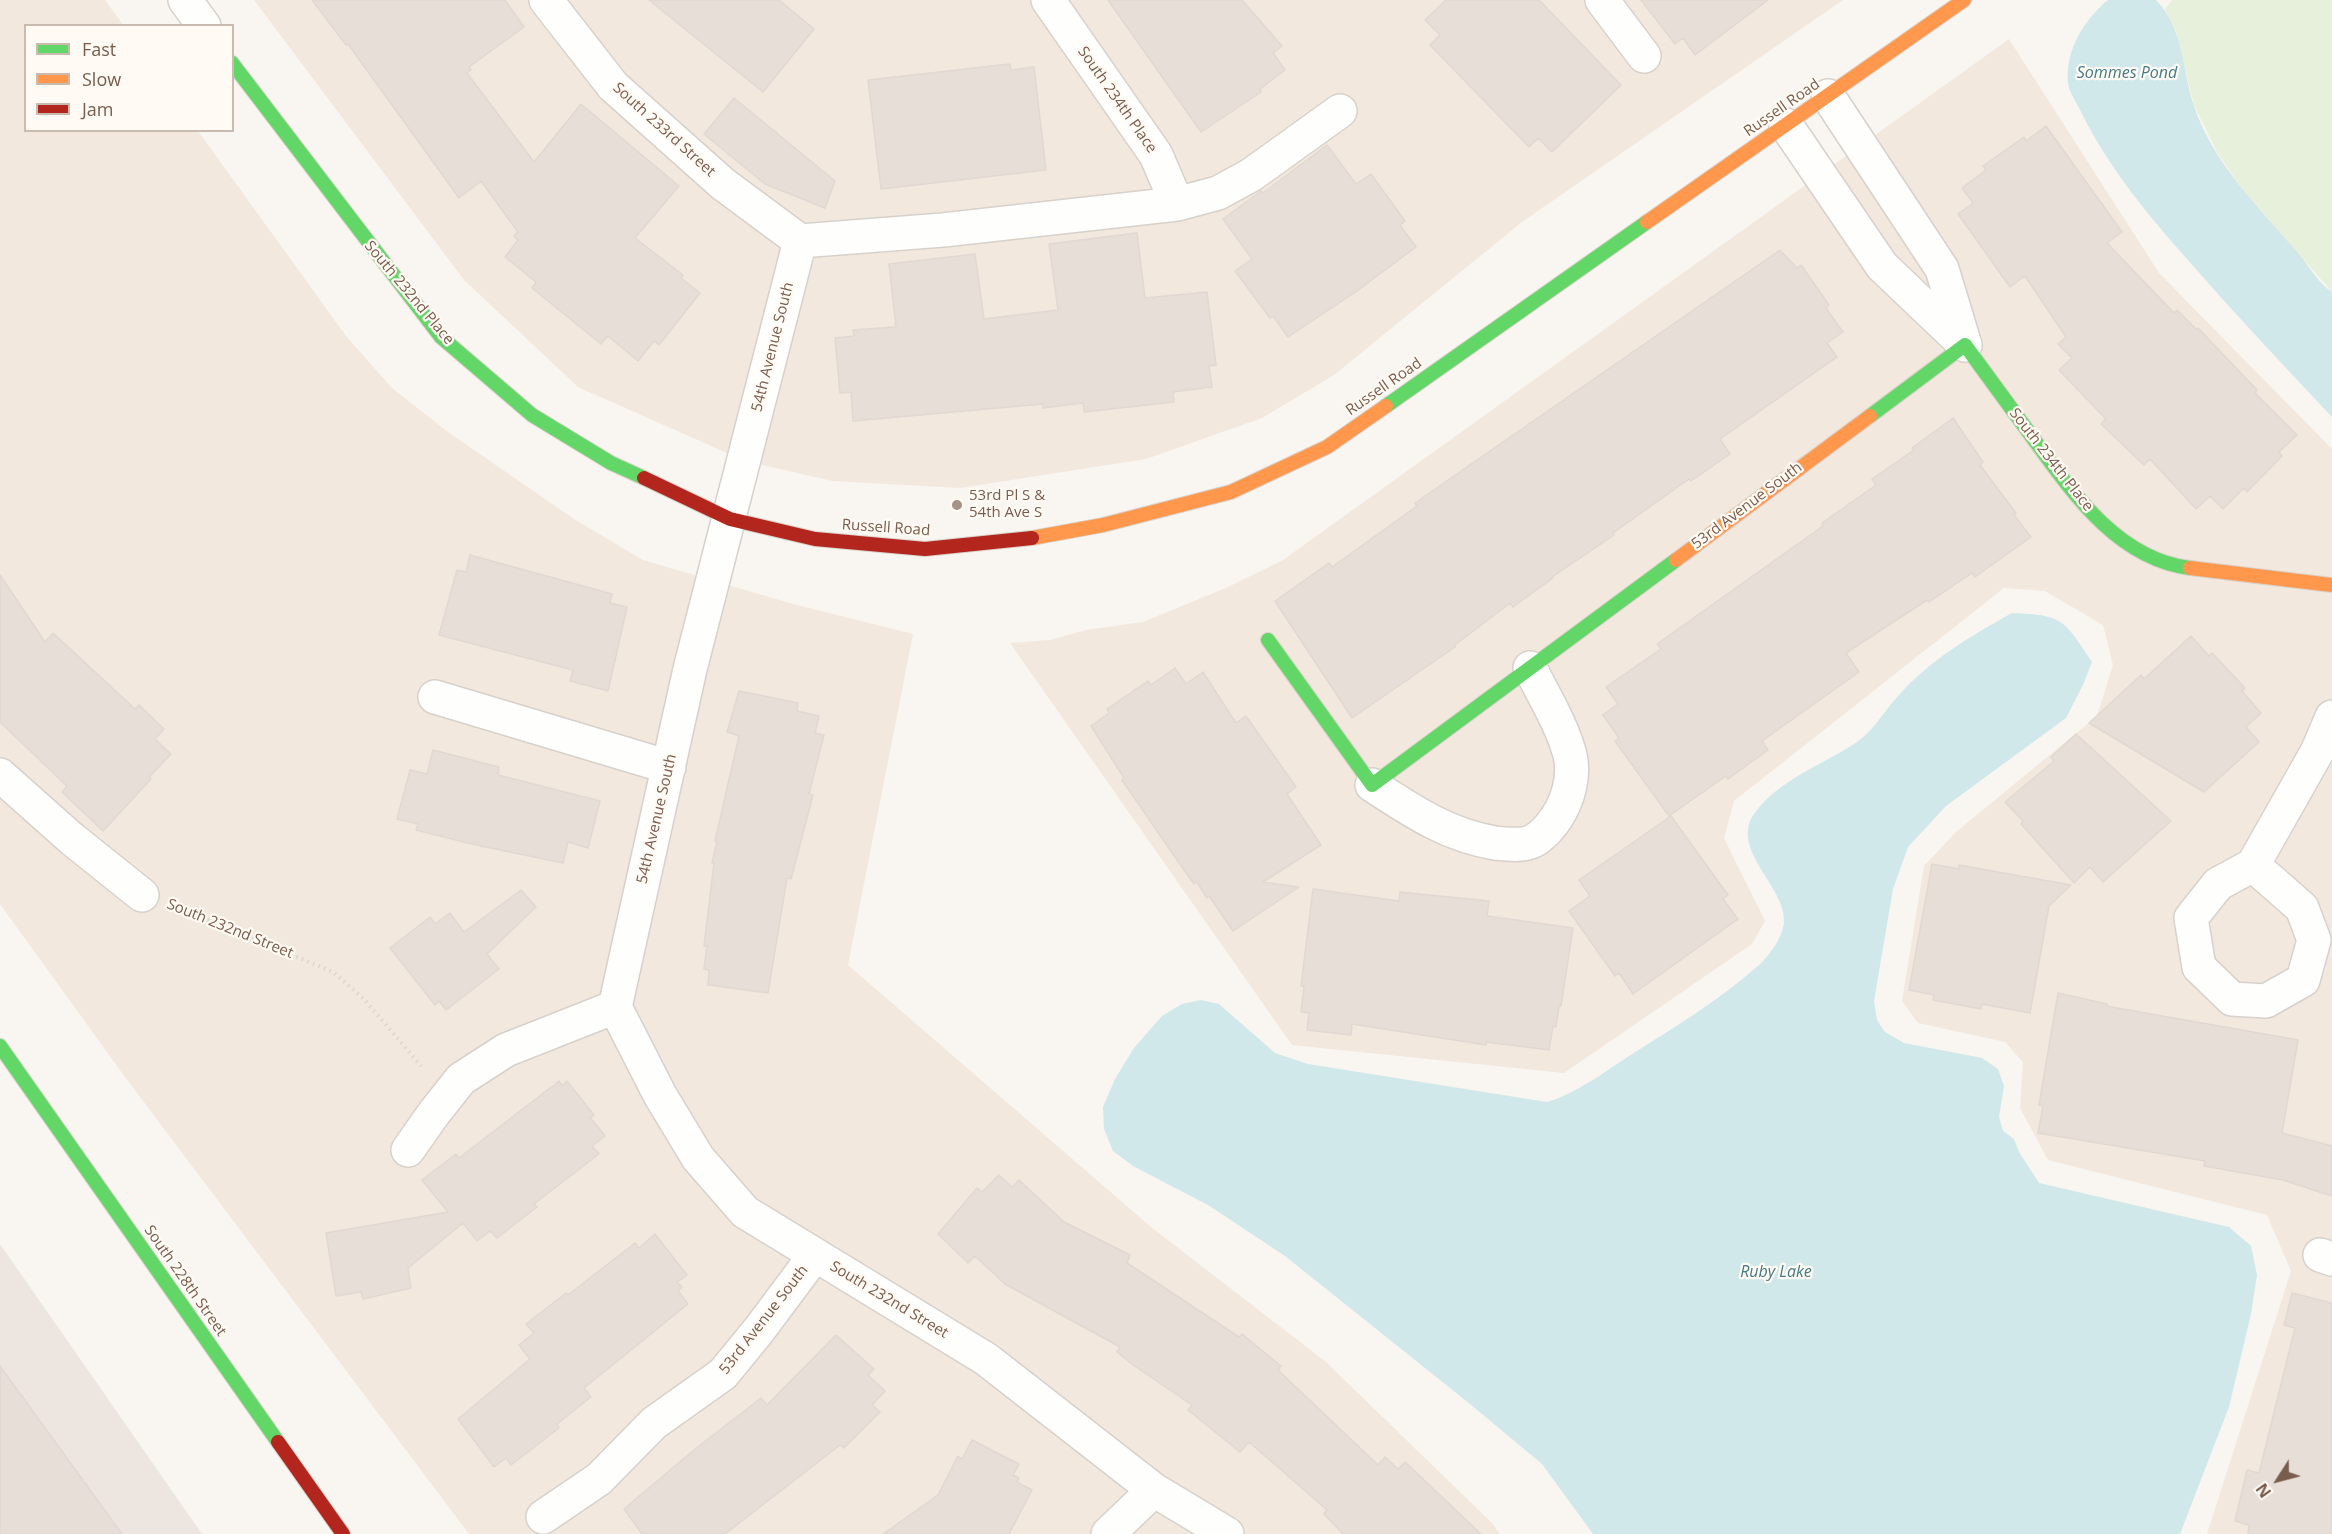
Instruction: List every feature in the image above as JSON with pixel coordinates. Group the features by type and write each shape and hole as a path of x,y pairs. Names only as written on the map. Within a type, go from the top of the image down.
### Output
{"street":[{"path":"185,0 203,24"},
{"name":"South 233rd Street","path":"546,0 613,86 723,184 800,241"},
{"name":"South 234th Place","path":"1048,0 1156,156 1177,204"},
{"path":"1602,0 1644,56"},
{"name":"Russell Road","path":"730,519 815,539 925,549 1022,540 1103,525 1231,492 1327,447 1963,0"},
{"name":"South 232nd Place","path":"234,66 441,337 532,416 611,463 730,519"},
{"name":"South 234th Place","path":"1828,96 1942,269 1965,345"},
{"path":"800,241 943,230 1177,204 1218,193 1251,175 1340,111"},
{"name":"South 234th Place","path":"1786,125 1882,266 1965,345 2068,488 2101,523 2140,551 2174,566 2332,585"},
{"name":"54th Avenue South","path":"615,1007 690,669 800,241"},
{"name":"53rd Avenue South","path":"1372,785 1965,345"},
{"path":"1268,640 1372,785 1429,822 1472,839 1508,844 1531,842 1551,827 1563,808 1572,771 1570,756 1562,733 1530,668"},
{"path":"435,697 669,766"},
{"path":"2253,865 2317,752 2332,717"},
{"path":"0,775 72,839 142,894"},
{"path":"408,1150 460,1079 507,1050 615,1007"},
{"name":"South 232nd Street","path":"615,1007 660,1095 698,1158 745,1212 986,1359 1154,1490 1227,1534"},
{"name":"South 228th Street","path":"3,1058 343,1534"},
{"name":"53rd Avenue South","path":"543,1517 598,1479 654,1423 723,1374 815,1255"},
{"path":"1108,1534 1154,1490"}],"path":[{"name":"South 232nd Street","path":"142,894 187,910 333,972 363,998 447,1096"}],"shaded area":[{"path":"0,0 105,0 122,24 24,24 24,132 199,132 346,336 392,388 448,432 574,519 643,560 793,604 913,634 848,965 1151,1227 1326,1362 1493,1524 1500,1534 469,1534 125,1077 0,904"},
{"path":"254,0 1843,0 1522,222 1334,375 1262,418 1146,459 960,488 832,481 745,461 578,387 464,280"},
{"path":"2009,39 2159,273 2332,449 2332,1534 2207,1534 2291,1271 2267,1215 2048,1160 2020,1108 2023,1062 2005,1042 1918,1023 1902,1001 1924,866 1956,832 2097,716 2113,665 2103,625 2045,591 2004,588 1734,801 1724,838 1765,921 1752,944 1564,1073 1292,1045 1010,643 1050,640 1086,630 1143,622 1228,587 1283,560"},
{"path":"0,1244 202,1534 0,1534"}],"green space":[{"path":"2172,0 2332,0 2332,292 2243,190 2217,152 2194,105 2176,31 2165,9"}],"water":[{"name":"Sommes Pond","path":"2108,0 2156,0 2165,11 2177,36 2194,106 2213,148 2239,185 2299,254 2318,280 2332,292 2332,417 2158,226 2117,173 2083,116 2068,83 2070,59 2084,26"},
{"name":"Ruby Lake","path":"2012,613 2053,618 2068,629 2092,662 2066,718 1946,806 1908,847 1893,889 1874,1001 1877,1020 1885,1032 1904,1043 1982,1058 1998,1069 2004,1086 1999,1117 2003,1131 2014,1139 2019,1152 2039,1183 2229,1227 2251,1246 2257,1275 2251,1314 2229,1407 2180,1534 1593,1534 1542,1464 1285,1256 1208,1205 1133,1166 1113,1151 1104,1129 1103,1107 1115,1079 1134,1048 1162,1016 1182,1004 1201,1000 1219,1004 1275,1053 1308,1064 1547,1102 1589,1082 1728,990 1759,965 1775,946 1783,929 1783,909 1753,855 1748,828 1754,814 1764,802 1789,782 1857,742 1874,726 1911,682 1924,671 1966,640"}],"building":[{"path":"312,0 505,0 524,27 469,67 471,70 467,73 534,162 581,104 679,186 635,238 683,275 681,278 700,293 659,345 654,341 638,361 608,336 601,344 532,288 536,282 505,257 518,240 514,236 518,232 481,181 459,198 348,44 346,45"},
{"path":"649,0 779,0 814,29 763,92"},
{"path":"1108,0 1242,0 1282,46 1273,53 1285,70 1260,89 1261,92 1201,132"},
{"path":"1446,0 1539,0 1621,85 1552,152 1538,138 1529,147 1430,45 1440,35 1425,20"},
{"path":"1641,0 1768,0 1695,55 1683,38 1675,44"},
{"path":"1010,64 1011,70 1034,67 1046,170 881,189 868,80"},
{"path":"734,98 835,181 825,208 765,184 704,134"},
{"path":"2046,126 2122,232 2107,243 2174,313 2177,310 2196,329 2198,328 2257,390 2255,393 2297,435 2279,452 2282,456 2247,492 2244,488 2223,509 2210,496 2196,509 2150,459 2144,465 2101,424 2106,419 2059,370 2072,358 2058,344 2066,337 2025,276 2010,287 1958,214 1973,203 1962,188 1986,170 1983,166 2024,137 2026,141"},
{"path":"1327,145 1356,184 1371,174 1405,221 1400,225 1416,247 1357,291 1288,337 1273,316 1270,318 1235,271 1252,259 1223,219 1261,191 1263,193"},
{"path":"1137,233 1145,298 1207,292 1216,365 1209,366 1212,387 1173,392 1174,402 1084,412 1083,403 1043,408 1043,404 853,421 851,392 840,393 835,338 854,336 853,330 896,327 889,264 975,254 984,319 1058,310 1049,244"},
{"path":"1780,250 1797,268 1801,265 1829,305 1826,308 1843,332 1827,343 1837,357 1720,439 1730,454 1691,481 1689,479 1513,607 1510,603 1455,647 1352,718 1275,601 1329,563 1332,567 1417,506 1415,503"},
{"path":"1953,418 1983,462 1980,465 2031,537 1975,577 1972,573 1846,653 1859,672 1762,741 1768,750 1728,779 1726,776 1669,816 1615,741 1619,738 1603,715 1618,704 1606,687 1661,649 1657,644 1823,526 1822,523 1876,485 1872,479 1914,450 1912,448"},
{"path":"470,555 612,594 610,603 627,607 608,691 570,681 573,670 439,635 457,570 466,572"},
{"path":"0,575 45,642 53,633 135,709 139,705 164,729 155,739 171,754 103,831 62,792 67,786 0,722"},
{"path":"2191,636 2209,656 2212,653 2245,688 2242,691 2261,713 2246,727 2259,742 2204,792 2089,723 2141,675 2144,679"},
{"path":"1175,668 1186,684 1203,672 1236,723 1246,716 1296,787 1287,794 1321,845 1263,882 1299,887 1233,931 1209,896 1207,898 1197,882 1194,884 1177,860 1122,780 1124,778 1091,726 1109,713 1107,709 1148,681 1151,685"},
{"path":"739,691 798,703 797,711 819,716 815,733 824,735 809,794 813,795 791,879 787,878 768,993 708,985 709,970 704,969 707,946 704,946 714,863 712,863 717,842 715,841 739,736 727,732"},
{"path":"2076,734 2171,821 2103,882 2090,867 2074,883 2021,824 2023,821 2005,802 2054,761 2051,757"},
{"path":"433,750 499,767 498,775 600,801 588,848 568,842 563,863 416,830 418,824 397,819 410,770 427,774"},
{"path":"1671,816 1728,895 1723,899 1738,919 1633,994 1619,973 1615,976 1569,911 1590,896 1579,880"},
{"path":"1932,864 1959,869 1959,865 2071,885 2049,906 2030,1013 1982,1004 1981,1009 1933,1000 1934,995 1909,990"},
{"path":"1313,889 1399,901 1400,892 1489,901 1487,916 1573,928 1561,1006 1559,1006 1556,1027 1553,1026 1549,1050 1486,1042 1486,1045 1352,1024 1351,1035 1307,1030 1309,1013 1301,1012 1304,987 1301,986"},
{"path":"521,890 536,907 487,954 499,969 446,1010 439,1001 435,1005 390,948 430,917 435,924 450,913 464,932"},
{"path":"2058,993 2107,1004 2106,1006 2298,1040 2282,1133 2332,1146 2332,1196 2283,1180 2204,1166 2205,1161 2038,1133 2043,1106 2039,1105"},
{"path":"559,1081 562,1086 567,1081 594,1115 590,1117 605,1136 592,1146 599,1154 534,1204 537,1207 497,1238 490,1231 477,1241 463,1223 408,1268 411,1288 363,1299 361,1292 336,1296 326,1233 448,1212 422,1180 456,1154 459,1158"},
{"path":"999,1175 1012,1187 1019,1180 1064,1222 1130,1255 1127,1263 1239,1337 1242,1334 1281,1366 1278,1370 1378,1465 1385,1457 1398,1469 1405,1462 1481,1534 1343,1534 1324,1514 1327,1510 1249,1442 1240,1452 1188,1410 1192,1405 1117,1352 1120,1347 1005,1284 975,1256 968,1263 938,1234 977,1188 982,1192"},
{"path":"655,1234 687,1275 677,1282 682,1287 678,1291 688,1304 584,1388 591,1397 557,1424 559,1428 511,1465 506,1458 494,1467 458,1419 530,1359 519,1345 534,1333 526,1324 635,1243 639,1248"},
{"path":"2292,1293 2332,1303 2332,1534 2248,1534 2249,1525 2235,1521 2247,1470 2259,1473 2295,1328 2284,1325"},
{"path":"836,1335 874,1369 868,1375 885,1391 872,1405 880,1412 844,1448 840,1445 725,1534 642,1534 624,1509 761,1398 767,1405"},
{"path":"0,1366 122,1534 0,1534"},
{"path":"972,1440 1019,1464 1013,1475 1019,1478 1017,1482 1032,1490 1009,1534 883,1534 938,1495 958,1456 962,1459"}],"traffic: fast":[{"path":"234,66 441,337 532,415 611,463 644,478"},
{"path":"1386,406 1647,222"},
{"path":"1870,416 1965,345 2061,477 2097,518 2139,551 2164,562 2190,568"},
{"path":"1268,640 1372,785 1676,560"},
{"path":"0,1046 278,1442"}],"traffic: slow":[{"path":"1647,222 1964,0"},
{"path":"1032,538 1103,525 1231,492 1327,447 1386,406"},
{"path":"1676,560 1870,416"},
{"path":"2190,568 2332,585"}],"traffic: jam":[{"path":"644,478 730,519 815,539 925,549 1032,538"},
{"path":"278,1442 343,1534"}],"place":[{"name":"53rd Pl S & 54th Ave S","path":"957,505"}]}
